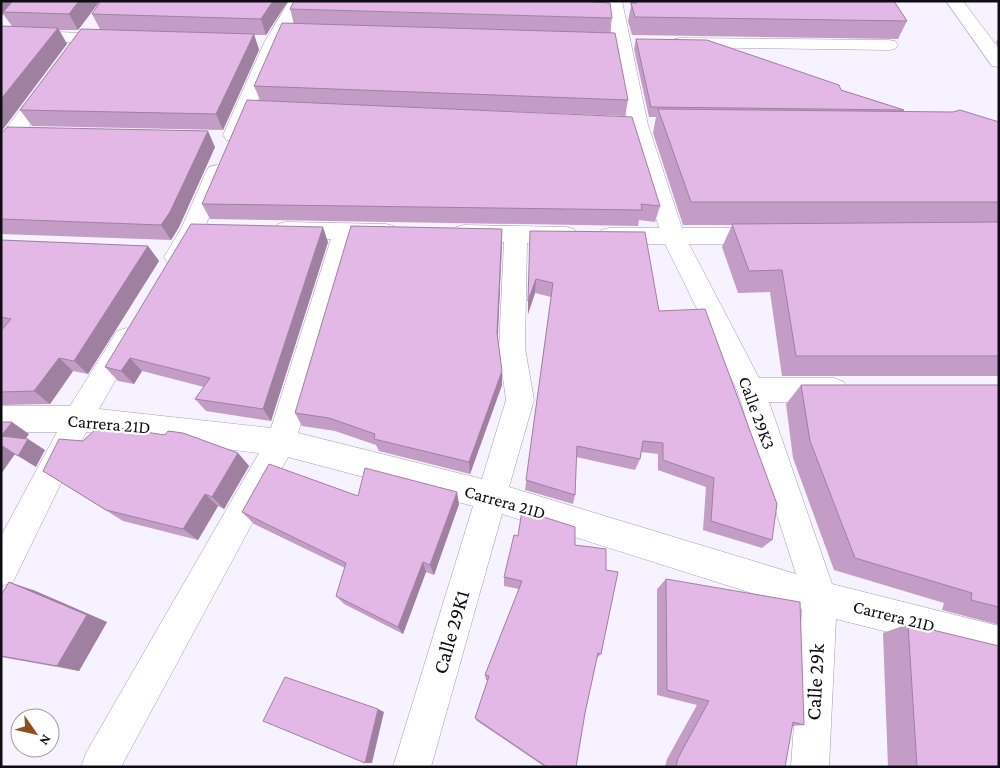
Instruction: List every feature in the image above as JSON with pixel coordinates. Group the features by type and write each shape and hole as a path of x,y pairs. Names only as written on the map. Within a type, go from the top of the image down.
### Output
{"street":[{"path":"164,276 169,251 202,229 221,138 255,108 277,38 297,1"},
{"name":"Calle 29K3","path":"614,1 638,125 673,237 751,390 820,598"},
{"path":"954,1 999,62"},
{"path":"3,28 88,31 130,40"},
{"path":"71,54 88,31"},
{"path":"662,43 889,45"},
{"path":"16,139 60,70"},
{"path":"269,230 412,232"},
{"path":"100,767 281,442 345,231"},
{"path":"440,233 673,237 782,236"},
{"name":"Calle 29K1","path":"412,767 490,496 520,400 512,348 516,234"},
{"path":"1,570 78,419 138,318"},
{"path":"751,390 860,390"},
{"name":"Carrera 21D","path":"1,419 78,419 281,442 490,496 820,598 999,643"},
{"name":"Calle 29k","path":"810,767 820,598"}],"building":[{"path":"13,1 79,1 69,14 3,12"},
{"path":"101,1 273,1 261,19 92,14"},
{"path":"294,1 579,1 610,3 612,18 290,9"},
{"path":"637,1 894,1 907,21 635,17 631,3 637,3"},
{"path":"282,23 615,33 628,100 254,86"},
{"path":"1,26 58,28 1,99"},
{"path":"81,29 254,34 216,114 20,110"},
{"path":"636,39 707,40 839,85 841,90 904,110 651,107"},
{"path":"247,100 632,117 660,206 641,204 642,210 202,204"},
{"path":"658,109 953,112 960,110 999,122 999,202 691,202"},
{"path":"7,127 208,131 170,212 161,225 1,219 1,134"},
{"path":"999,222 999,356 796,356 782,270 749,271 732,224"},
{"path":"191,224 323,227 263,409 195,399 210,378 130,358 121,371 105,367"},
{"path":"351,226 502,229 497,333 502,371 469,462 374,439 375,434 329,418 295,413"},
{"path":"530,231 645,232 659,311 705,309 777,504 772,540 711,521 714,478 663,460 663,443 643,441 640,459 577,446 575,495 526,480 553,283 536,279 528,301"},
{"path":"1,240 148,246 74,361 59,358 34,391 1,392 1,331 11,319 1,317"},
{"path":"801,385 999,385 999,607 971,600 972,593 855,558 810,441"},
{"path":"1,422 12,422 1,436"},
{"path":"100,425 165,435 168,431 183,433 238,453 212,497 205,494 183,529 106,510 43,471 59,439 83,441"},
{"path":"1,436 28,439 18,456 1,445"},
{"path":"269,464 358,496 365,468 457,492 430,565 423,562 398,627 336,596 346,563 242,512"},
{"path":"522,510 575,527 575,545 606,549 606,570 618,572 601,654 598,653 585,713 576,767 547,767 475,718 489,676 485,675 522,581 504,577 514,535 518,536"},
{"path":"666,579 800,602 804,725 793,722 785,767 676,767 678,758 709,701 667,690"},
{"path":"9,582 87,615 57,666 1,656 1,595"},
{"path":"908,624 999,646 999,767 917,767"},
{"path":"285,677 378,709 365,763 263,721"}]}
